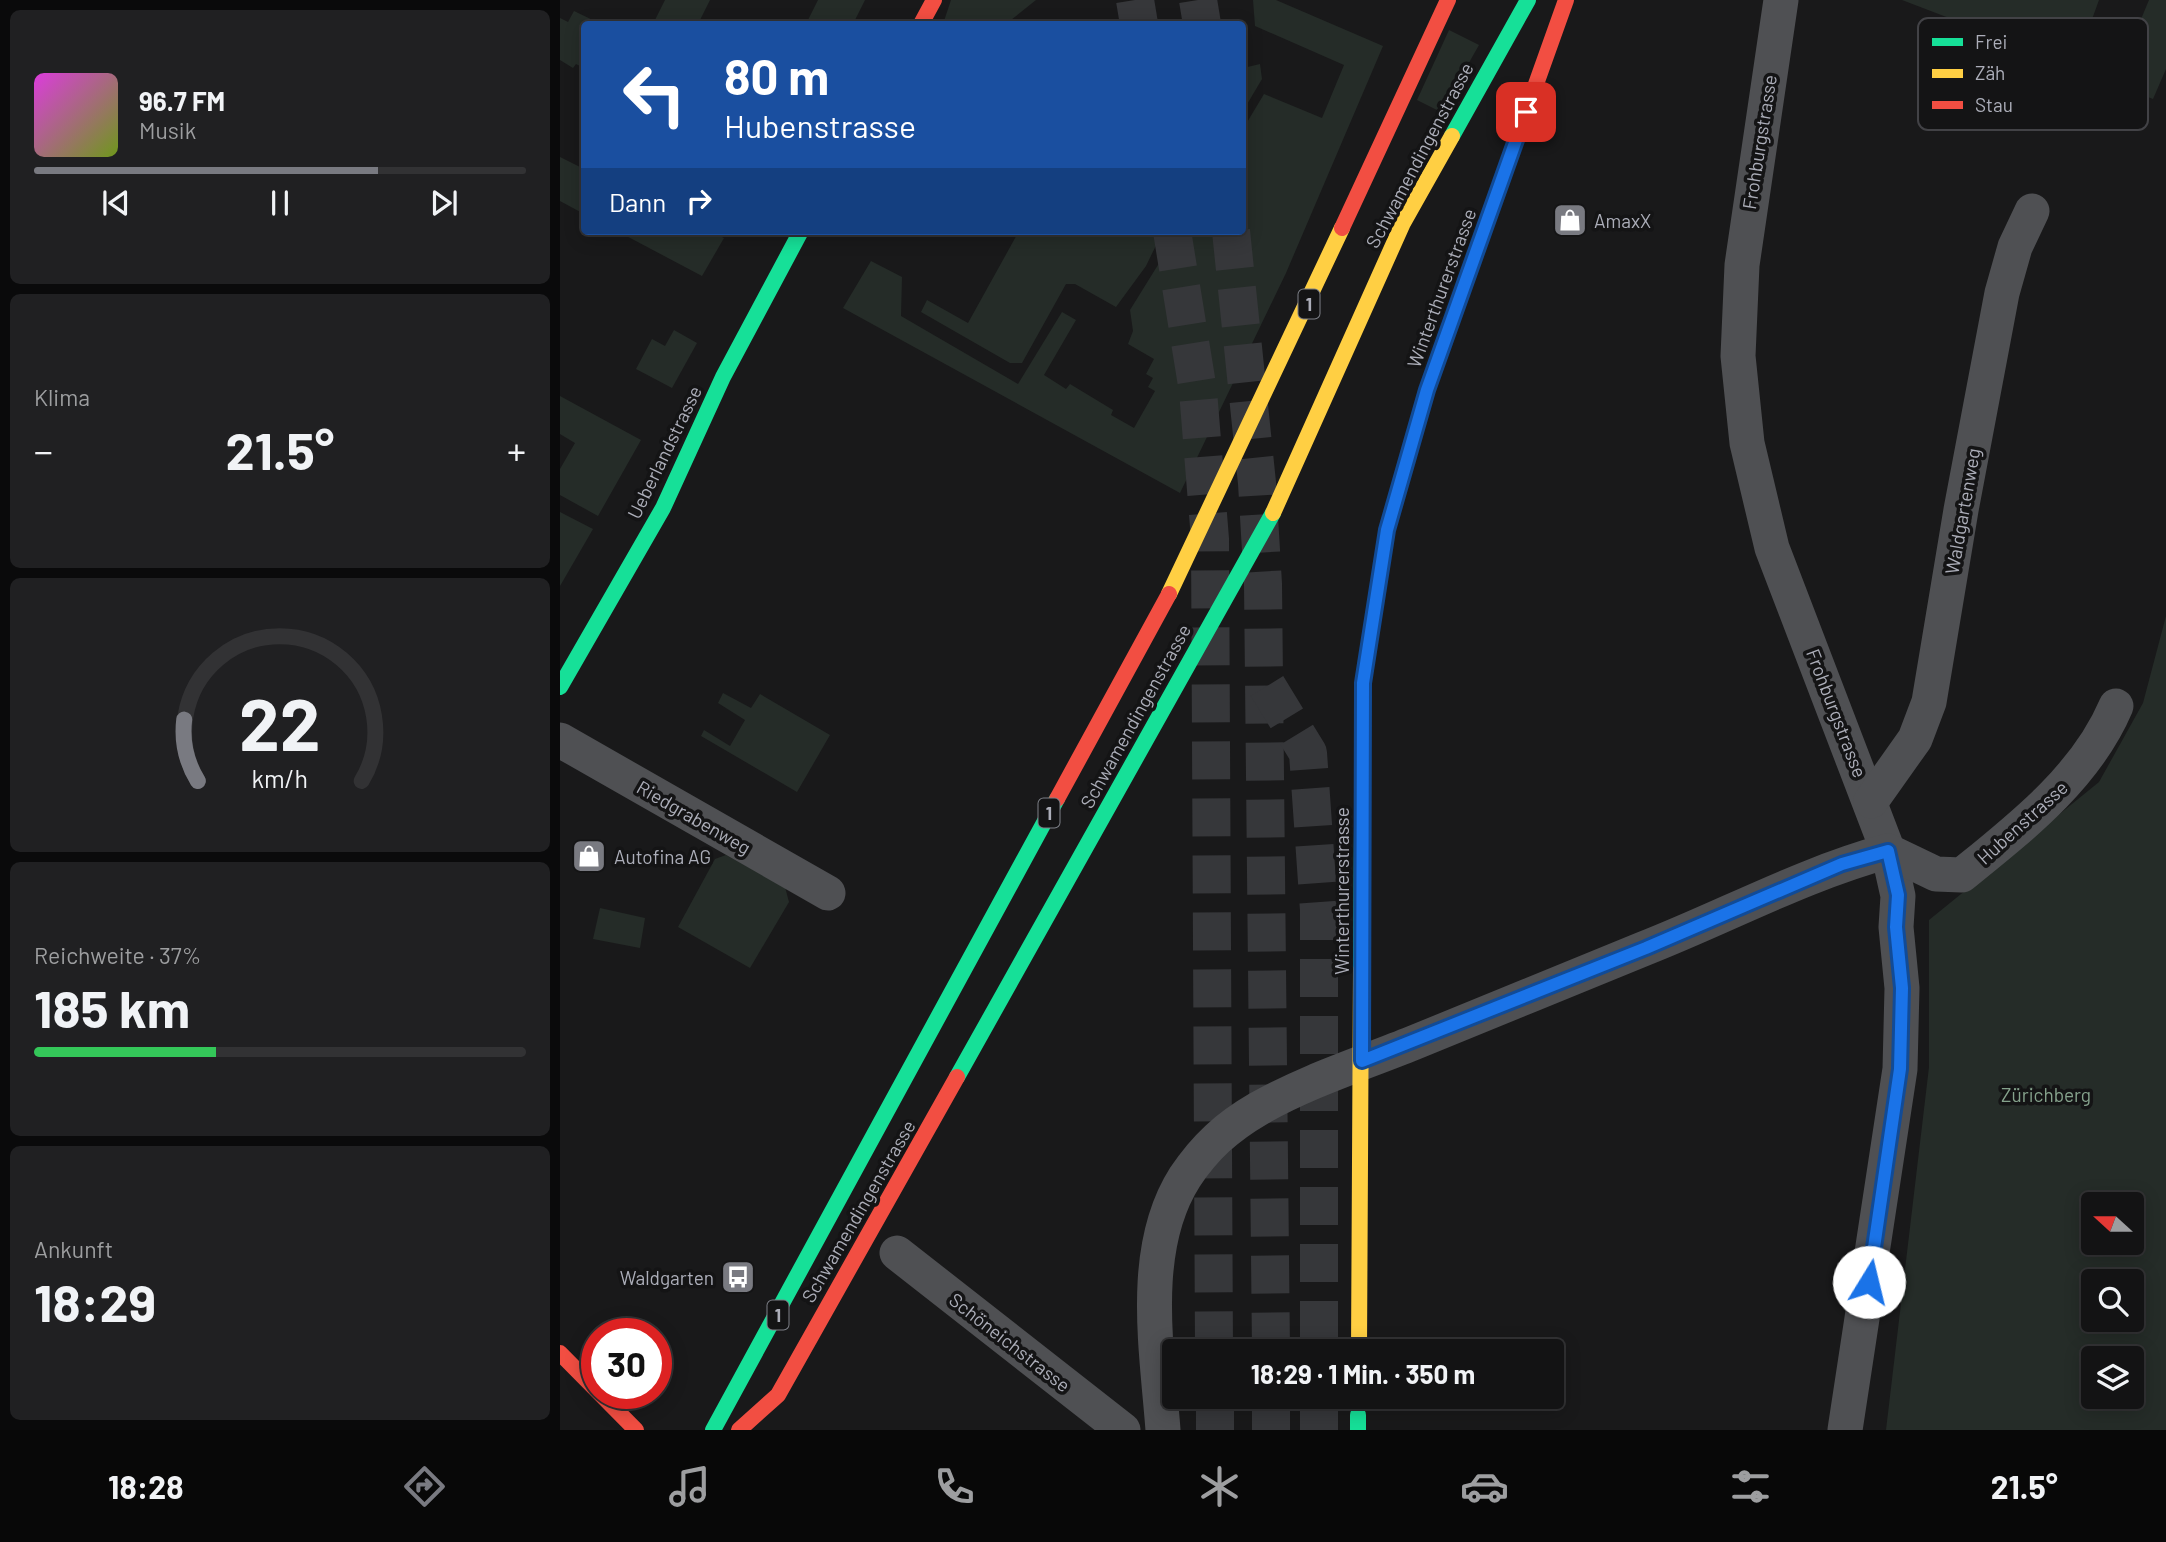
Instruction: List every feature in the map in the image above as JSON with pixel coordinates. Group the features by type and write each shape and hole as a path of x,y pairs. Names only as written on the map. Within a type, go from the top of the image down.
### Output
{"main road":[{"path":"923,21 934,0"},
{"name":"Schwamendingenstrasse","path":"713,1430 1188,560 1448,0"},
{"name":"Schwamendingenstrasse","path":"739,1430 778,1395 1280,501 1403,223 1528,0"},
{"name":"Winterthurerstrasse","path":"1359,1339 1363,683 1387,530 1427,390 1566,0"},
{"name":"Ueberlandstrasse","path":"560,687 663,508 723,377 799,235"},
{"path":"560,1353 597,1394 636,1430"}],"street":[{"name":"Frohburgstrasse","path":"1781,0 1742,265 1738,356 1746,430 1772,548 1871,801 1888,851 1898,895 1896,927 1902,988 1900,1069 1845,1430"},
{"name":"Waldgartenweg","path":"1871,801 1915,739 1929,702 1961,510 2002,293 2015,247 2032,211"},
{"name":"Hubenstrasse","path":"1888,851 1936,874 1962,875 2004,842 2077,771 2107,727 2116,706"},
{"name":"Riedgrabenweg","path":"560,740 828,893"},
{"path":"1163,1430 1156,1320 1159,1251 1168,1211 1184,1180 1204,1149 1228,1128 1280,1097 1362,1061 1646,948 1842,864 1888,851"},
{"name":"Schöneichstrasse","path":"897,1253 1123,1430"}],"green space":[{"path":"665,0 710,0 700,21 654,21"},
{"path":"818,0 865,0 854,21 808,21"},
{"path":"951,0 1036,0 1010,21 944,21"},
{"path":"1253,0 1276,0 1383,46 1286,273 1180,493 843,308 871,261 902,277 901,316 1018,384 1062,312 1076,320 1044,375 1066,389 1070,384 1113,410 1111,415 1134,428 1155,391 1148,387 1153,378 1146,374 1154,359 1128,344 1133,331 1130,310 1177,235 1246,235 1246,124 1264,94 1322,118 1344,65 1255,26"},
{"path":"1902,0 2099,0 2092,18 1949,18"},
{"path":"2149,0 2166,0 2166,69 2153,99 2148,97 2148,18 2141,18"},
{"path":"574,11 595,21 581,21 581,66 576,64 573,68 560,60 560,18 568,22"},
{"path":"1449,30 1479,45 1441,112 1417,100"},
{"path":"1260,64 1262,79 1246,106 1246,67"},
{"path":"560,157 581,168 581,212 560,201"},
{"path":"625,235 718,235 724,238 702,276"},
{"path":"1017,235 1161,235 1146,266 1116,307 1075,284 1066,284 1022,363 1010,363 921,312 927,300 968,323"},
{"path":"674,330 697,343 672,388 636,369 652,339 665,346"},
{"path":"560,396 641,440 598,516 560,495 560,469 575,443 560,434"},
{"path":"560,512 593,529 560,586"},
{"name":"Zürichberg","path":"2166,616 2166,1430 1886,1430 1929,1067 1929,920 2099,782 2143,703"},
{"path":"723,693 751,708 760,694 830,735 797,792 701,736 704,730 730,746 745,720 718,703"},
{"path":"726,855 785,887 789,902 750,968 678,927 715,859"},
{"path":"600,908 645,918 640,948 593,939"}],"tunnel":[{"path":"1135,0 1138,21"},
{"path":"1198,0 1202,21"},
{"path":"1173,235 1198,391 1210,539 1214,1339"},
{"path":"1231,235 1257,483 1263,584 1271,1339"},
{"path":"1267,686 1308,753 1319,910 1319,1339"},
{"path":"1215,1409 1215,1430"},
{"path":"1271,1409 1271,1430"},
{"path":"1319,1409 1319,1430"}],"traffic: fast":[{"path":"1452,136 1528,0"},
{"path":"560,687 663,508 723,377 799,235"},
{"path":"1361,970 1363,683 1387,530 1427,390 1469,272"},
{"path":"957,1077 1273,513"},
{"path":"713,1430 1057,799"},
{"path":"1358,1415 1358,1430"}],"traffic: slow":[{"path":"1273,513 1403,223 1452,136"},
{"path":"1169,594 1342,228"},
{"path":"1359,1339 1361,970"}],"traffic: jam":[{"path":"923,21 934,0"},
{"path":"1342,228 1448,0"},
{"path":"1469,272 1566,0"},
{"path":"1057,799 1169,594"},
{"path":"739,1430 778,1395 957,1077"},
{"path":"560,1353 636,1430"}],"place":[{"name":"AmaxX","path":"1570,220"},
{"name":"Autofina AG","path":"589,856"},
{"name":"Waldgarten","path":"738,1277"}],"route":[{"path":"1526,112 1427,390 1387,530 1363,683 1362,1061 1416,1042 1646,948 1842,864 1888,851 1898,895 1896,927 1902,988 1900,1069 1869,1282"}]}
